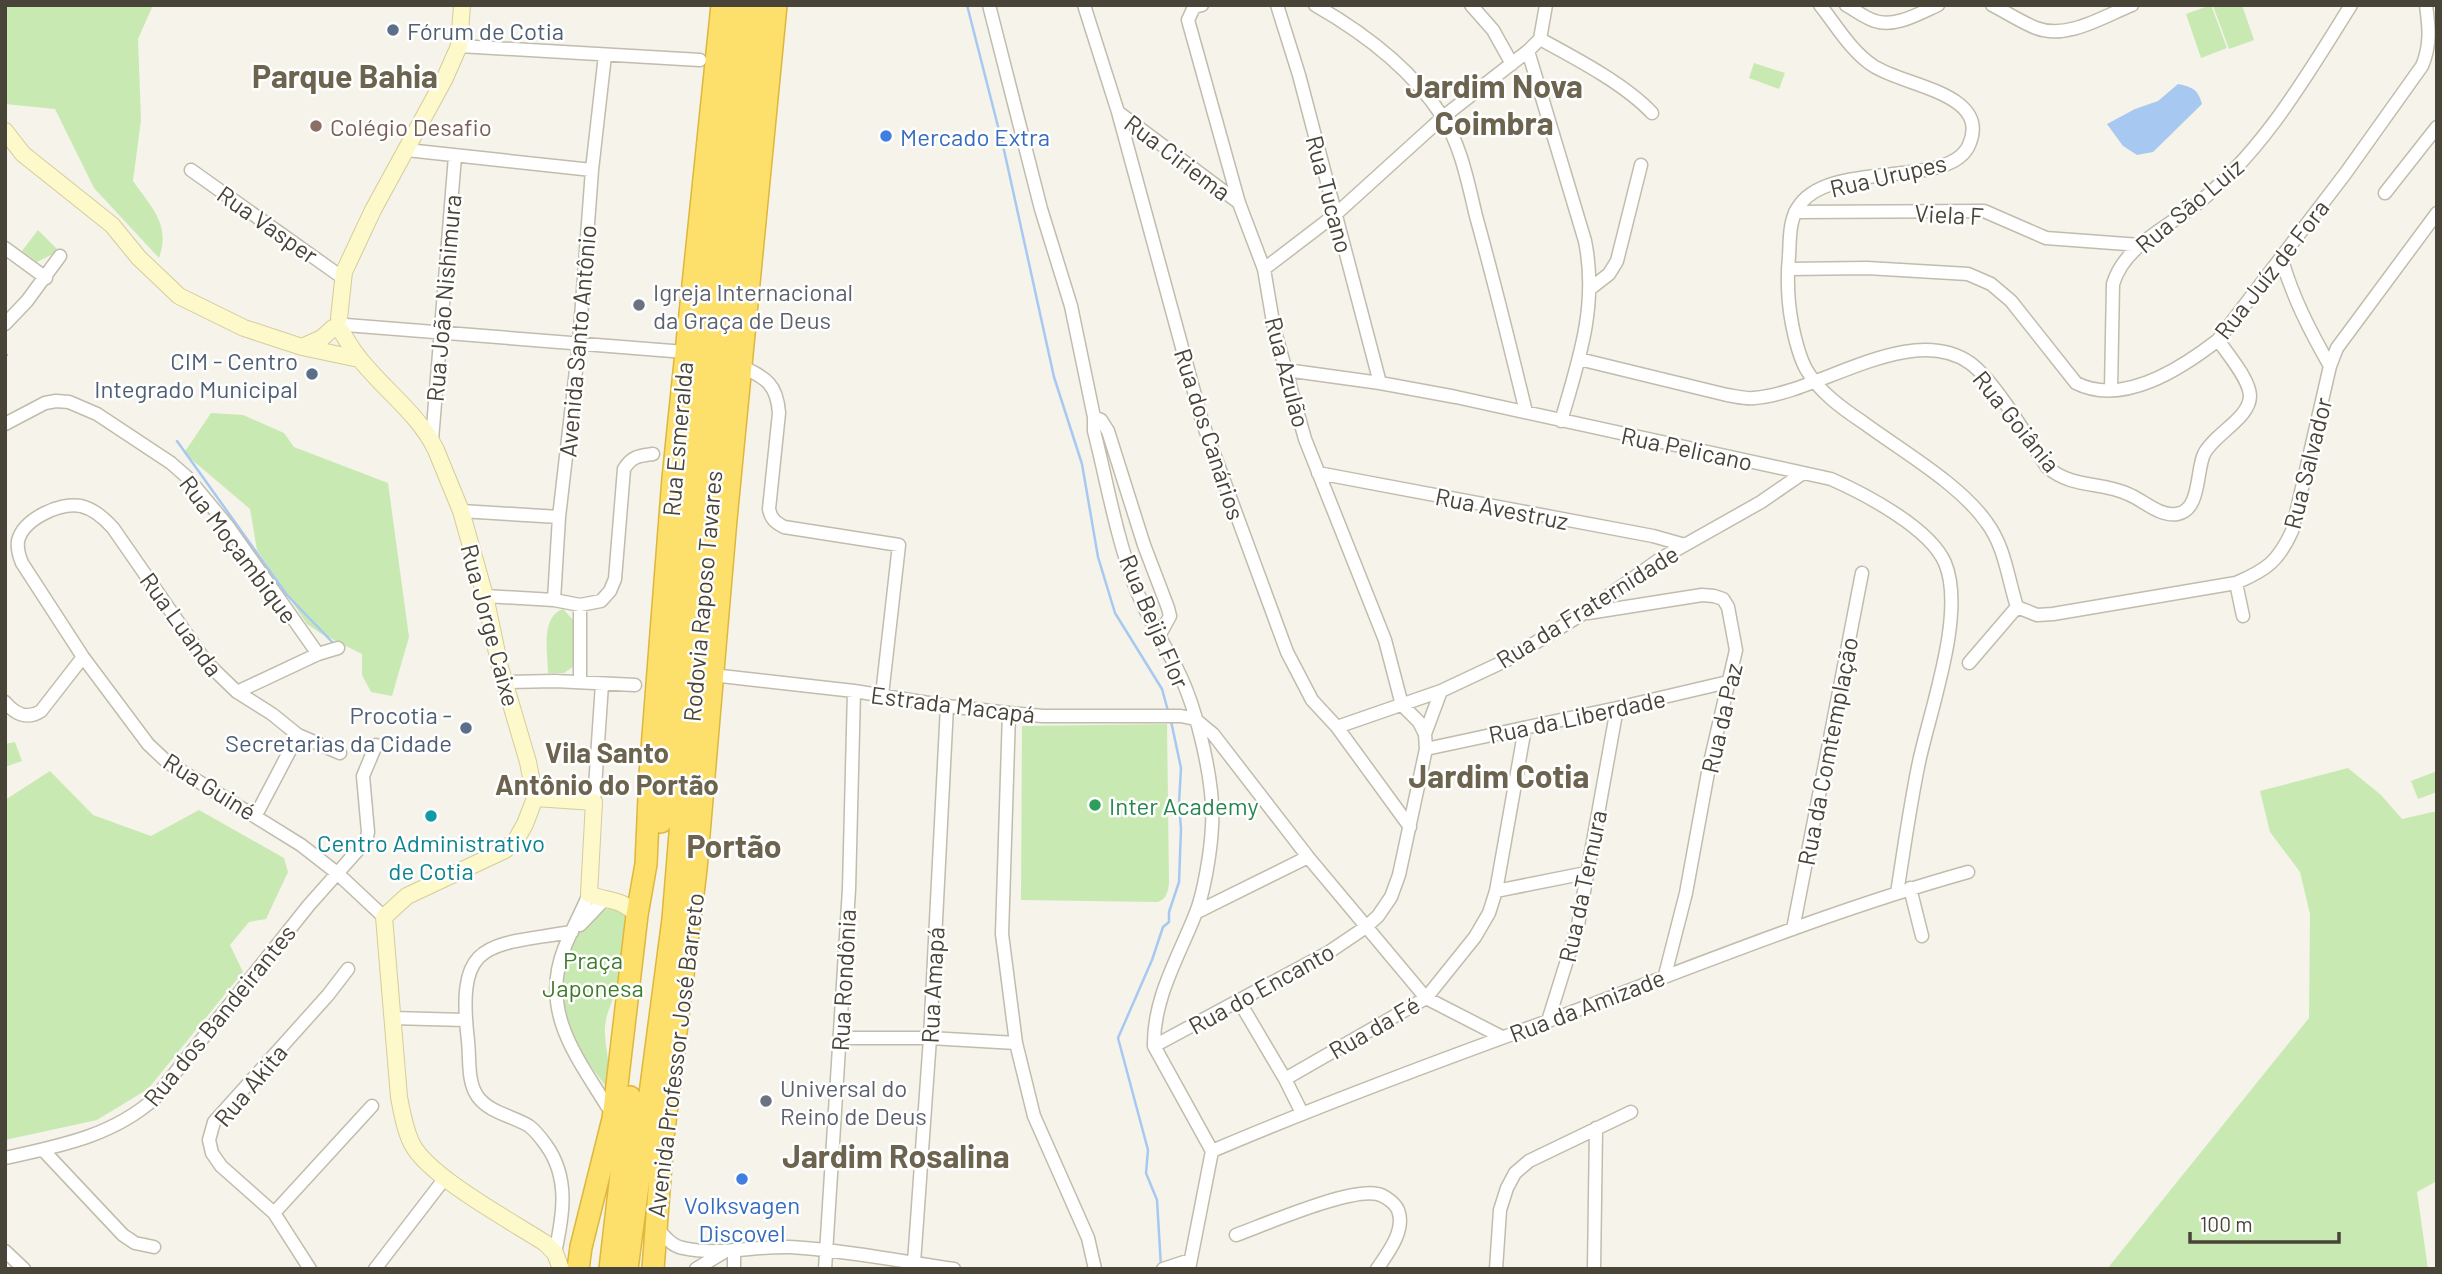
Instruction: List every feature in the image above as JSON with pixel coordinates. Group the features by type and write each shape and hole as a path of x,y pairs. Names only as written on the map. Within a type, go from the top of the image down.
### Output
{"highway":[{"name":"Rua Esmeralda","path":"644,873 673,478 722,5"},
{"name":"Rodovia Raposo Tavares","path":"627,1269 681,624 738,5"},
{"name":"Rodovia Raposo Tavares","path":"610,1269 673,919 691,699 758,5"},
{"name":"Avenida Professor José Barreto","path":"651,1268 663,1138 694,891 776,5"},
{"path":"673,478 696,354 711,298"},
{"path":"578,1269 610,1112 644,873"},
{"path":"581,1247 590,1269"}],"main road":[{"path":"302,348 340,325 343,278 373,210 444,80 459,46 462,5"},
{"path":"5,131 23,154 113,225 139,258 179,296 244,328 302,348 359,359"},
{"name":"Rua Jorge Caixe","path":"340,325 359,359 432,440 461,511 528,762 535,798"},
{"path":"561,1269 555,1252 545,1243 445,1178 422,1159 412,1144 399,1097 384,917 407,896 505,850 516,840 535,798 594,802 596,897"},
{"path":"596,897 630,888 644,873"},
{"path":"596,897 617,900 628,905 637,915"}],"street":[{"name":"Rua Beija Flor","path":"989,5 1041,209 1071,306 1094,417 1094,431 1125,557 1135,586 1180,673 1195,719 1213,734 1308,857 1426,998 1502,1037"},
{"name":"Rua dos Canários","path":"1084,5 1118,112 1190,381 1231,505 1298,677 1312,700 1337,727 1410,827"},
{"name":"Rua Azulão","path":"1202,5 1194,7 1188,20 1239,202 1264,269 1274,328 1305,439 1385,640 1402,705 1419,722 1425,734"},
{"name":"Rua Tucano","path":"1278,5 1380,383"},
{"path":"1315,5 1384,50 1416,83 1443,117 1461,160 1526,412"},
{"path":"1471,5 1493,30 1512,64"},
{"path":"1264,269 1336,214 1443,117 1528,51 1540,39 1546,5"},
{"name":"Rua Urupes","path":"1795,212 1808,196 1830,185 1868,176 1918,171 1956,160 1967,150 1973,135 1971,120 1962,106 1949,96 1876,68 1864,60 1820,5"},
{"path":"1846,5 1876,22 1888,23 1903,20 1938,5"},
{"path":"1862,5 1876,22"},
{"path":"1992,5 2036,28 2052,32 2067,31 2132,5"},
{"name":"Rua São Luiz","path":"2111,390 2113,284 2117,271 2140,245 2211,192 2246,158 2312,67 2351,5"},
{"name":"Rua Juíz de Fora","path":"1788,269 1867,268 1968,274 1991,284 2011,300 2076,383 2088,389 2111,390 2149,382 2218,340 2282,260 2413,80 2428,51 2430,34 2425,6"},
{"path":"1540,39 1594,70 1652,113"},
{"path":"459,46 700,60"},
{"path":"1528,51 1585,241 1590,267 1589,310 1579,359 1561,421"},
{"name":"Avenida Santo Antônio","path":"554,600 559,517 579,344 592,170 605,55"},
{"name":"Rua Ciriema","path":"1118,112 1239,202"},
{"path":"2385,193 2437,127"},
{"path":"407,150 592,170"},
{"name":"Rua João Nishimura","path":"432,440 455,156"},
{"path":"1591,288 1609,274 1617,261 1641,165"},
{"name":"Rua Vasper","path":"191,170 343,278"},
{"name":"Viela F","path":"1795,212 1984,211 2046,238 2140,245"},
{"path":"1795,212 1791,226 1788,269 1791,321 1806,369 1840,407 1944,480 1986,521 2000,544 2017,607 1969,663"},
{"name":"Rua Salvador","path":"2017,607 2037,615 2053,614 2235,583 2258,573 2273,562 2284,549 2292,531 2330,366 2337,348 2346,332 2437,213"},
{"path":"5,248 46,278"},
{"path":"5,324 15,317 60,256"},
{"path":"2282,260 2304,321 2330,366"},
{"path":"340,325 685,352"},
{"name":"Rua Goiânia","path":"1815,381 1887,356 1927,350 1949,353 1970,363 1987,379 2048,467 2058,476 2115,489 2159,510 2178,514 2193,503 2202,459 2209,444 2241,416 2248,406 2248,384 2218,340"},
{"path":"1579,359 1752,399 1815,381"},
{"path":"741,366 762,376 775,390 778,399 779,414 769,509 771,517 784,527 899,545 882,695"},
{"name":"Rua Pelicano","path":"1286,370 1380,383 1526,412 1831,479 1880,504 1934,547 1944,561 1950,577 1948,641 1910,807 1904,891"},
{"name":"Rua Moçambique","path":"5,424 45,403 69,402 97,414 170,463 188,478 227,524 318,654"},
{"path":"1094,417 1101,420 1108,431 1144,545 1166,600 1170,616 1159,636"},
{"path":"485,596 554,600 580,605 601,601 610,591 615,579 624,469 629,461 637,456 653,454"},
{"name":"Rua Avestruz","path":"1318,473 1653,536 1685,545"},
{"name":"Rua da Fraternidade","path":"1337,727 1441,691 1507,660 1584,613 1660,559 1761,502 1803,473"},
{"name":"Rua Luanda","path":"33,520 58,508 72,505 84,506 100,515 113,528 206,662 237,692 298,736 340,753"},
{"path":"461,511 559,517"},
{"name":"Rua Guiné","path":"33,520 18,540 18,553 22,563 83,657 148,744 167,762 301,845 337,873 384,917"},
{"path":"1653,536 1662,552 1660,559"},
{"name":"Rua da Comtemplação","path":"1793,929 1862,573"},
{"path":"2235,583 2243,616"},
{"name":"Rua da Paz","path":"1584,613 1702,595 1723,599 1728,607 1736,650 1734,663 1709,767 1686,893 1665,975"},
{"path":"580,605 580,682"},
{"path":"237,692 318,654 338,648"},
{"path":"5,702 23,716 33,715 41,710 83,657"},
{"name":"Estrada Macapá","path":"712,674 1009,713 1043,716 1181,716 1195,719"},
{"path":"505,682 635,685"},
{"name":"Rua da Liberdade","path":"1426,748 1728,682"},
{"path":"594,802 602,684"},
{"name":"Rua Rondônia","path":"825,1269 849,889 854,691"},
{"path":"1366,927 1378,916 1391,897 1399,875 1426,748 1425,734 1441,691"},
{"name":"Rua Amapá","path":"916,1265 947,706"},
{"name":"Rua da Ternura","path":"1548,1021 1578,925 1617,708"},
{"path":"1009,713 1002,934 1016,1043 1034,1116 1088,1238 1095,1269"},
{"path":"1167,1268 1190,1264 1212,1151 1154,1046 1154,1029 1164,990 1197,912 1212,827 1209,777 1195,719"},
{"name":"Rua da Fé","path":"1285,1079 1426,998 1475,937 1489,914 1496,891 1525,728"},
{"path":"256,815 298,736"},
{"name":"Rua dos Bandeirantes","path":"5,1158 93,1137 137,1114 155,1098 368,838 363,776 376,746"},
{"path":"1197,912 1308,857"},
{"name":"Rua da Amizade","path":"1212,1151 1302,1112 1665,975 1904,891 1968,872"},
{"path":"1496,891 1586,873"},
{"path":"1904,891 1922,936"},
{"path":"596,897 563,950 556,1005 570,1046 610,1112"},
{"name":"Rua do Encanto","path":"1154,1046 1329,952 1366,927"},
{"path":"555,1252 562,1220 563,1191 559,1167 531,1127 493,1110 479,1098 471,1084 465,1020 466,976 471,965 483,952 501,944 572,932"},
{"name":"Rua Akita","path":"310,1269 274,1213 221,1166 212,1153 209,1140 214,1122 348,969"},
{"path":"1239,1001 1302,1112"},
{"path":"392,1018 465,1020"},
{"path":"840,1038 930,1038 1016,1043"},
{"path":"274,1213 372,1106"},
{"path":"1496,1269 1500,1210 1515,1173 1529,1161 1631,1112"},
{"path":"1594,1269 1596,1128"},
{"path":"43,1150 123,1235 135,1243 154,1247"},
{"path":"375,1269 445,1178"},
{"path":"1236,1235 1339,1198 1377,1194 1392,1202 1401,1221 1396,1238 1377,1269"},
{"path":"655,1225 674,1246 685,1249 769,1247 825,1251 954,1269"},
{"path":"696,1269 729,1250"},
{"path":"729,1250 734,1269"},
{"path":"5,1251 23,1269"}],"green space":[{"path":"5,5 153,5 138,39 141,120 133,181 161,226 163,235 159,258 94,188 55,109 5,104"},
{"path":"2211,5 2227,48 2201,58 2186,14"},
{"path":"2242,5 2254,40 2229,49 2213,6"},
{"path":"1754,63 1785,73 1779,89 1749,78"},
{"path":"38,230 59,251 37,262 22,251"},
{"path":"211,413 243,415 284,433 294,447 388,483 409,637 392,696 371,692 362,675 362,654 307,624 257,550 250,509 184,453"},
{"path":"563,609 574,621 574,666 564,673 548,673 548,627 556,613"},
{"name":"Inter Academy","path":"1167,724 1169,884 1165,897 1158,902 1021,900 1022,726"},
{"path":"15,742 22,761 5,767 5,744"},
{"path":"2348,768 2381,795 2402,819 2437,811 2437,1181 2417,1192 2428,1269 2107,1269 2309,1018 2310,914 2300,872 2270,832 2260,791"},
{"path":"50,771 93,815 151,836 199,810 284,858 288,872 266,919 249,922 230,945 243,972 148,1089 97,1120 5,1140 5,800"},
{"path":"2437,771 2437,792 2418,799 2411,781"},
{"name":"Praça Japonesa","path":"616,906 625,911 626,925 621,973 605,1027 610,1092 584,1056 572,1033 564,997 564,978 574,941 585,925 598,913"}],"water":[{"path":"2178,84 2194,90 2202,104 2153,152 2137,155 2123,146 2107,124 2135,109 2158,101"}],"waterway":[{"path":"967,5 1004,150 1054,377 1082,464 1098,557 1115,613 1162,689 1168,711"},
{"path":"177,441 287,595 336,646"},
{"path":"1161,1267 1157,1200 1146,1173 1148,1150 1118,1038 1152,960 1163,927 1169,922 1169,912 1179,882 1181,768 1171,721"}],"place":[{"name":"Fórum de Cotia","path":"393,30"},
{"name":"Colégio Desafio","path":"316,126"},
{"name":"Mercado Extra","path":"886,136"},
{"name":"Igreja Internacional da Graça de Deus","path":"639,305"},
{"name":"CIM - Centro Integrado Municipal","path":"312,374"},
{"name":"Procotia - Secretarias da Cidade","path":"466,728"},
{"name":"Inter Academy","path":"1095,805"},
{"name":"Centro Administrativo de Cotia","path":"431,816"},
{"name":"Universal do Reino de Deus","path":"766,1101"},
{"name":"Volksvagen Discovel","path":"742,1179"}],"district":[{"name":"Parque Bahia","path":"345,75"},
{"name":"Jardim Nova Coimbra","path":"1494,104"},
{"name":"Vila Santo Antônio do Portão","path":"607,768"},
{"name":"Jardim Cotia","path":"1499,775"},
{"name":"Portão","path":"734,845"},
{"name":"Jardim Rosalina","path":"896,1155"}]}
